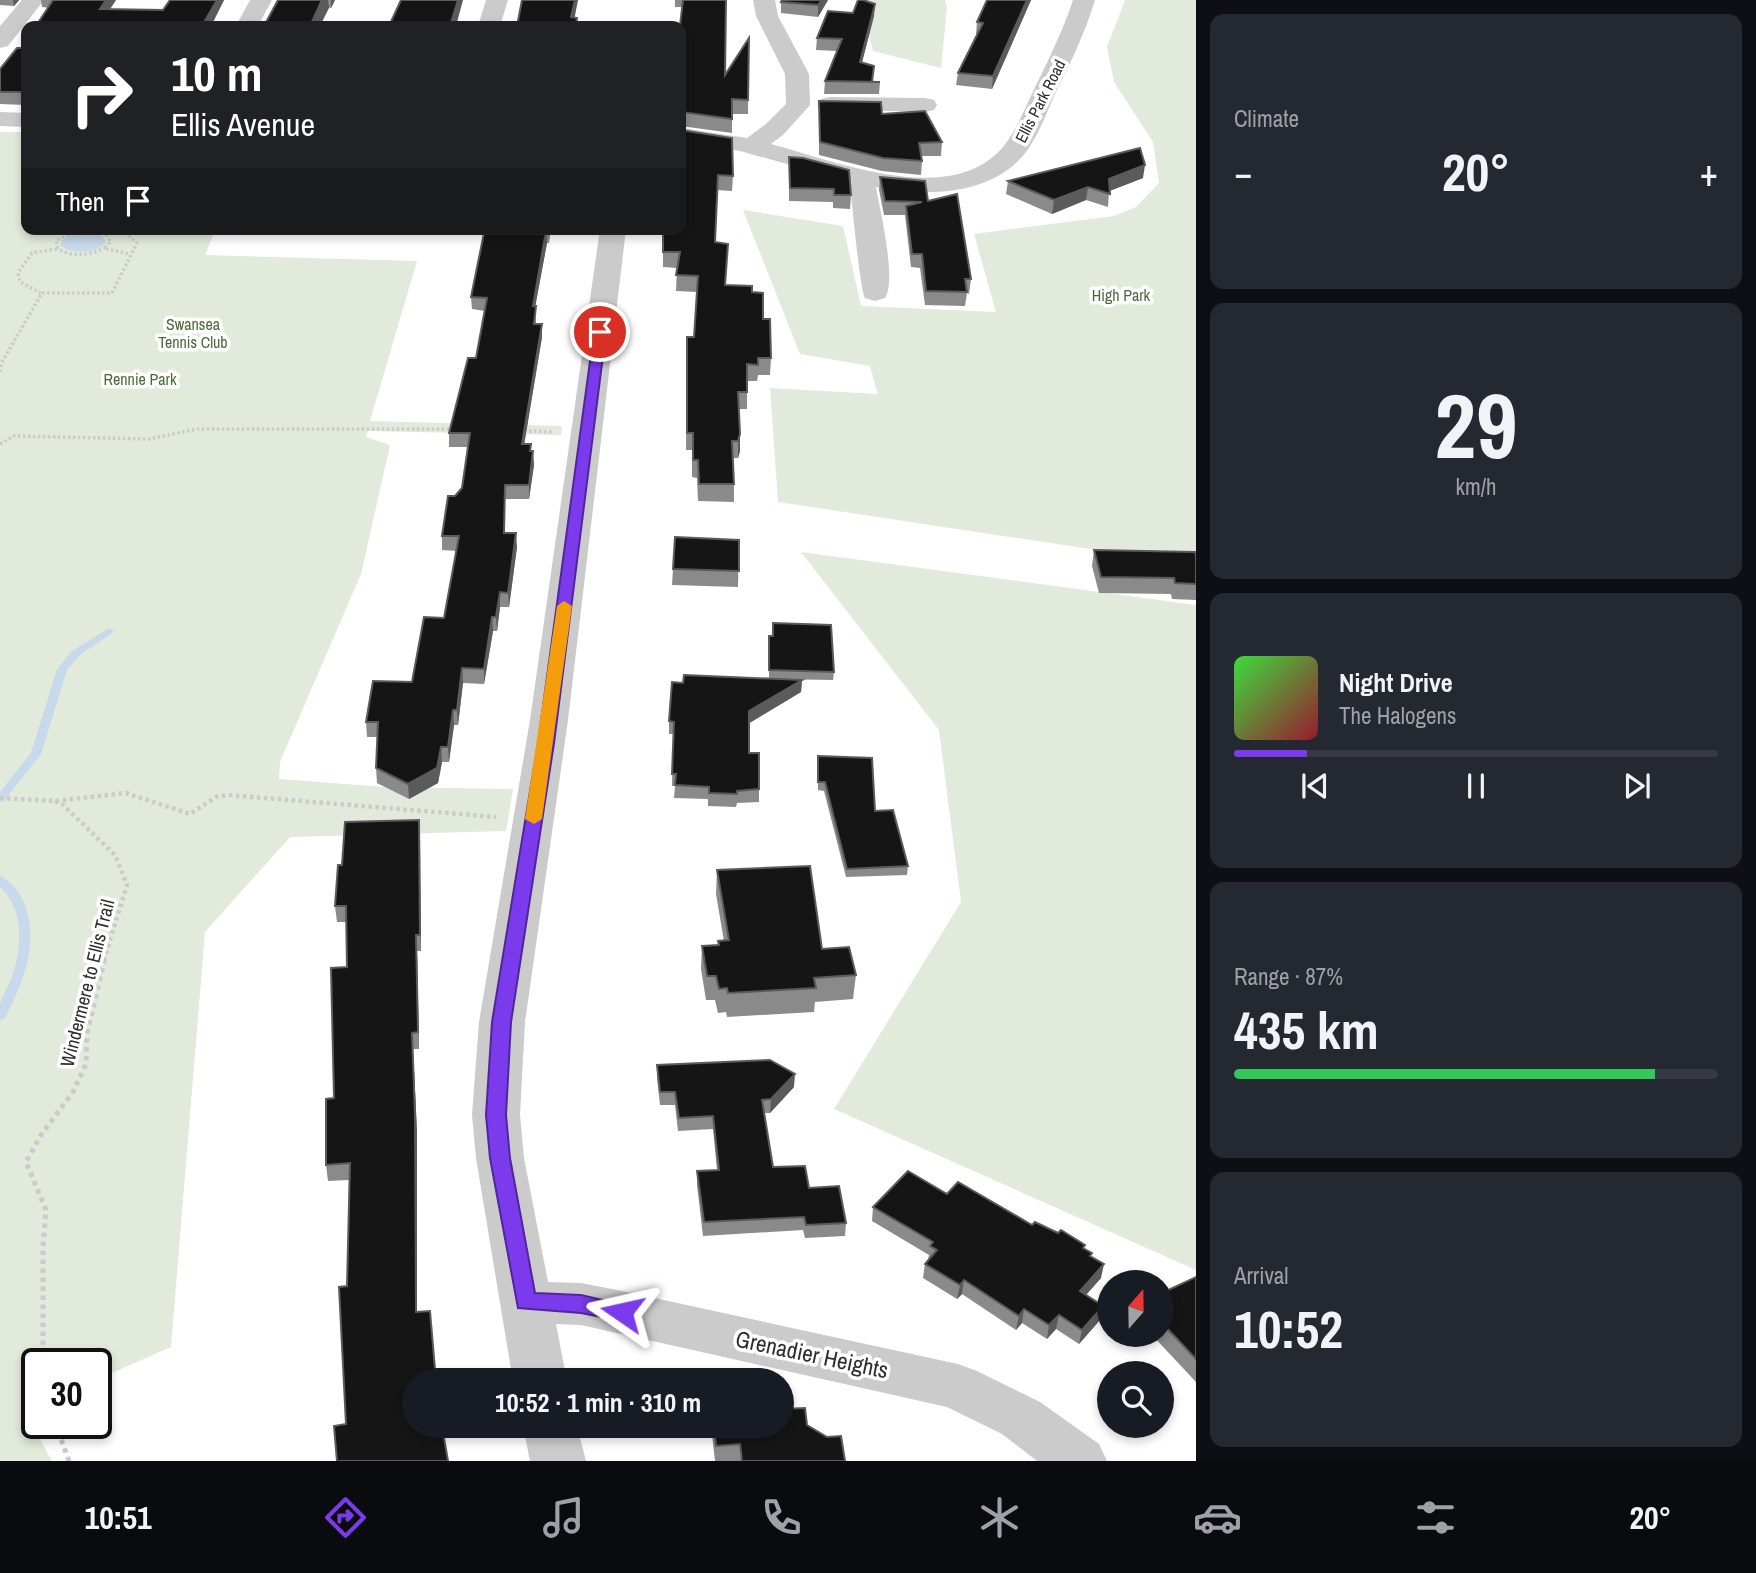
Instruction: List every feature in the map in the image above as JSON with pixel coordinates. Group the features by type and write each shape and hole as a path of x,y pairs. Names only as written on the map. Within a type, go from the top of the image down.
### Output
{"street":[{"path":"0,41 33,0"},
{"path":"250,21 261,0"},
{"path":"490,21 496,0"},
{"path":"752,146 775,129 798,103 797,74 767,16 764,0"},
{"name":"Ellis Park Road","path":"686,136 752,146 867,178 940,183 974,178 997,168 1016,149 1077,23 1084,0"},
{"path":"798,103 925,105"},
{"path":"0,120 21,120"},
{"path":"867,178 863,185 874,262 875,292"},
{"path":"538,1368 500,1158 496,1115 502,1022 548,732 612,235"},
{"name":"Grenadier Heights","path":"526,1302 581,1304 622,1312 958,1387 1021,1418 1079,1461"},
{"path":"553,1438 558,1461"}],"path":[{"path":"69,235 55,243 57,248 65,253 80,254 105,248 130,254"},
{"path":"57,248 32,253 18,273 20,282 41,293 112,293 137,243 128,235"},
{"path":"105,248 111,242 109,236"},
{"path":"0,372 2,362 41,293"},
{"path":"0,444 14,436 149,439 197,429 456,429"},
{"path":"522,431 561,432"},
{"path":"0,797 55,801 126,793 190,814 216,797 228,795 505,818"},
{"name":"Windermere to Ellis Trail","path":"43,1348 43,1246 46,1210 26,1162 41,1135 73,1092 86,1064 87,1034 107,949 127,886 115,855 62,804 55,801"},
{"path":"61,1439 69,1461"}],"green space":[{"path":"859,0 945,0 947,8 941,68 873,51"},
{"name":"High Park","path":"1125,0 1196,0 1196,565 778,502 770,388 878,394 870,366 800,354 743,210 843,226 861,306 996,312 974,234 1114,216 1136,207 1159,183 1153,142 1114,82 1107,47"},
{"name":"Rennie Park","path":"0,132 21,132 21,235 213,235 205,255 417,261 370,421 562,426 561,435 368,431 366,437 390,445 361,574 280,762 279,779 385,787 513,789 506,831 290,837 205,932 171,1347 112,1373 112,1348 21,1348 21,1439 40,1439 52,1461 0,1461"},
{"path":"801,552 1196,605 1196,1270 834,1109 961,902 939,730"}],"water":[{"path":"101,235 106,242 91,251 72,251 61,246 61,241 69,236"}],"building":[{"path":"53,0 106,0 100,9 163,10 170,0 217,0 205,21 39,21"},
{"path":"278,0 322,0 312,21 267,21"},
{"path":"401,0 458,0 452,21 391,21"},
{"path":"522,0 575,0 571,17 577,18 577,21 518,21"},
{"path":"683,0 726,0 725,75 749,38 748,100 732,99 732,119 686,113 686,21 681,21"},
{"path":"822,0 818,5 781,2"},
{"path":"858,0 875,4 860,62 874,66 872,82 825,81 842,39 817,38 828,11 853,13"},
{"path":"987,0 1027,0 993,76 958,73 983,23 977,22"},
{"path":"17,48 21,48 21,92 0,92 0,69"},
{"path":"819,101 881,102 882,114 925,111 942,142 919,143 922,161 883,158 820,142"},
{"path":"686,131 732,138 733,176 718,175 715,242 728,244 725,285 752,286 752,292 763,293 763,319 770,319 771,358 758,358 758,365 747,364 747,392 738,392 740,434 738,441 732,441 734,484 699,484 698,460 693,460 693,433 687,433 687,337 694,337 698,276 676,275 680,252 663,252 663,235 686,235"},
{"path":"1140,148 1145,165 1109,179 1110,194 1088,187 1054,200 1008,181"},
{"path":"789,157 849,170 851,195 834,195 834,189 790,188"},
{"path":"880,177 925,181 928,201 957,194 971,279 965,279 967,292 926,291 922,254 912,254 906,206 922,202 885,201"},
{"path":"484,235 545,235 533,306 536,306 534,324 542,324 522,444 531,444 530,451 533,451 529,485 505,485 504,533 516,533 508,593 500,592 496,617 492,617 484,669 462,668 457,710 453,710 448,747 441,747 437,768 408,784 376,768 378,722 366,722 373,681 412,682 424,617 444,618 459,536 442,536 448,496 455,496 462,488 470,433 449,433 468,358 476,358 487,298 471,297"},
{"path":"675,537 739,540 739,571 673,569"},
{"path":"1094,550 1195,552 1196,584 1175,583 1174,578 1101,577"},
{"path":"773,623 831,625 834,672 769,670 769,636 773,636"},
{"path":"684,675 802,680 749,711 749,753 759,753 759,789 737,791 737,794 709,793 709,787 675,785 676,774 672,774 674,722 669,721 672,682 683,683"},
{"path":"818,756 872,758 875,811 893,810 908,866 847,869 825,782 818,782"},
{"path":"419,820 420,935 416,935 418,1032 412,1033 416,1312 430,1311 435,1368 402,1368 402,1438 444,1438 448,1461 337,1461 334,1426 346,1424 339,1287 347,1286 350,1163 326,1165 326,1099 334,1098 331,968 347,967 346,906 335,906 338,865 342,865 345,822"},
{"path":"810,866 822,949 849,947 856,975 814,978 816,988 728,993 727,988 719,989 716,976 707,976 702,946 719,945 718,941 729,940 717,870"},
{"path":"770,1060 795,1074 771,1099 762,1100 773,1167 805,1166 809,1188 839,1186 846,1223 806,1225 804,1217 704,1222 697,1171 719,1170 713,1116 679,1118 675,1092 660,1092 657,1065"},
{"path":"908,1171 947,1194 958,1182 1032,1225 1035,1222 1058,1233 1061,1230 1085,1245 1083,1248 1092,1253 1090,1256 1104,1264 1080,1291 1097,1302 1097,1313 1082,1330 1059,1315 1049,1325 1024,1309 1019,1316 964,1280 960,1285 925,1264 937,1250 930,1246 933,1242 873,1207"},
{"path":"1196,1277 1196,1359 1174,1336 1174,1287"},
{"path":"794,1408 805,1408 807,1425 827,1437 841,1436 845,1461 742,1461 740,1444 716,1446 715,1438 794,1438"}],"waterway":[{"path":"0,799 36,754 62,669 76,653 109,631"},
{"path":"0,880 17,898 25,931 19,975 0,1016"}],"slow traffic":[{"path":"534,819 564,606"}],"route":[{"path":"600,332 546,743 502,1022 496,1115 500,1158 526,1302 581,1304 622,1312"}],"park label":[{"name":"Swansea Tennis Club","path":"193,333"}]}
